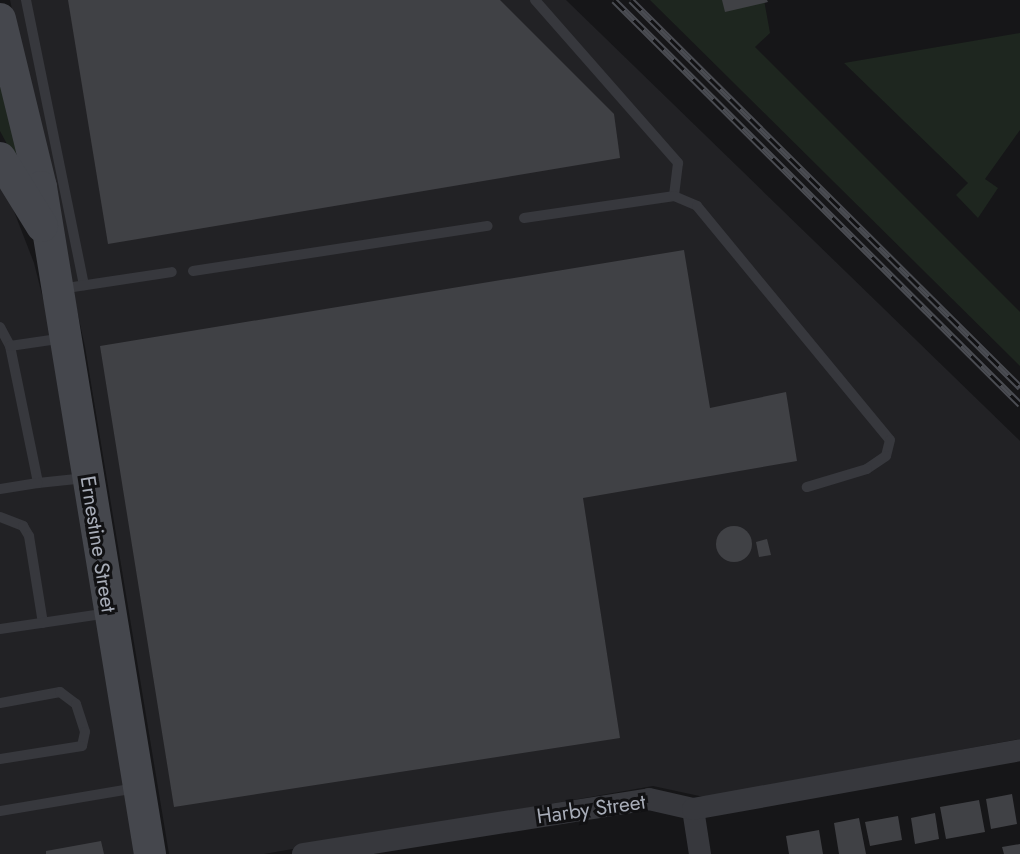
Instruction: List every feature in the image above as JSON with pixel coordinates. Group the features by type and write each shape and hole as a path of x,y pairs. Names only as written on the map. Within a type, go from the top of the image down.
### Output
{"main road":[{"name":"Ernestine Street","path":"0,19 47,234"},
{"name":"Ernestine Street","path":"0,158 47,234 70,287 64,338 150,854"}],"street":[{"name":"Harby Street","path":"303,854 649,799 693,809 1020,750"},
{"path":"693,809 700,854"}],"lane":[{"path":"26,0 70,287 172,272"},
{"path":"535,0 678,163 674,196"},
{"path":"524,218 674,196 697,206 890,440 886,456 867,469 807,487"},
{"path":"193,271 488,226"},
{"path":"0,327 10,346 38,483"},
{"path":"10,346 64,338"},
{"path":"0,489 87,478"},
{"path":"0,517 23,526 29,536 43,623"},
{"path":"0,629 110,613"},
{"path":"0,703 60,692 76,704 85,732 82,746 0,759"},
{"path":"0,811 138,787"}],"shaded area":[{"path":"10,0 566,0 1020,441 1020,739 704,797 653,786 264,854 169,854 85,347"},
{"path":"650,0 764,0 770,33 755,47 1020,312 1020,366"},
{"path":"1020,33 1020,130 985,179 998,188 978,218 956,195 968,183 844,63"},
{"path":"0,56 30,187 0,131"},
{"path":"0,175 34,263 55,346 142,854 0,854"}],"building":[{"path":"68,0 500,0 614,114 620,158 108,244"},
{"path":"722,0 767,0 768,2 725,12"},
{"path":"684,250 710,408 786,392 797,461 583,498 620,738 174,807 100,346"},
{"path":"734,526 747,531 752,544 747,557 734,562 721,557 716,544 721,531"},
{"path":"767,539 771,555 759,557 756,542"},
{"path":"1012,794 1017,824 991,829 986,799"},
{"path":"979,800 985,832 946,839 940,807"},
{"path":"935,813 939,839 915,844 911,818"},
{"path":"898,816 902,840 870,846 865,822"},
{"path":"859,818 866,854 839,854 834,823"},
{"path":"819,830 823,854 789,854 786,836"},
{"path":"101,841 104,854 46,854 46,851"},
{"path":"1020,844 1020,854 1004,854 1002,847"}],"railway":[{"path":"614,0 1020,404"},
{"path":"631,0 1020,387"}]}
